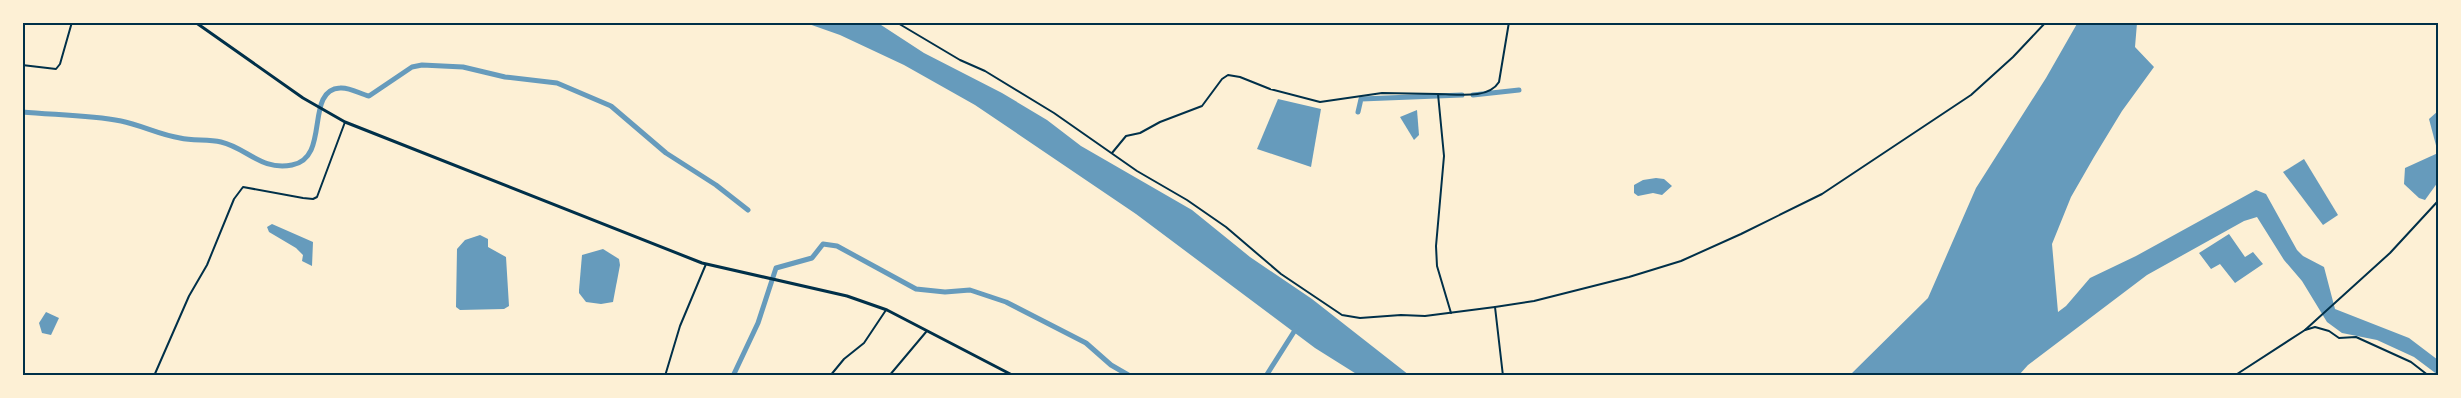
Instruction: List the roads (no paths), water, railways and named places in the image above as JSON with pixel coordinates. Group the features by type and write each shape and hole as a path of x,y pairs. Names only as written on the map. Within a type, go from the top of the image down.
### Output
{"main road":[{"path":"195,22 303,98 345,122 706,264 778,282 847,296 887,310 1014,376"}],"street":[{"path":"22,66 56,69 60,64 72,22"},
{"path":"896,22 960,60 985,71 1054,113 1137,171 1187,200 1226,227 1281,274 1325,306 1342,315 1360,318 1401,315 1425,316 1534,301 1629,277 1681,261 1822,194 1970,95 2013,57 2046,22"},
{"path":"1112,153 1126,136 1140,133 1160,122 1202,106 1222,79 1228,75 1240,77 1270,89 1320,102 1382,93 1438,96 1484,93 1499,82 1509,22"},
{"path":"1438,96 1444,156 1436,246 1437,266 1451,313"},
{"path":"154,376 189,296 207,264 234,199 243,187 303,198 313,199 317,197 345,122"},
{"path":"2305,330 2390,253 2438,201"},
{"path":"665,376 680,326 706,264"},
{"path":"1495,307 1503,376"},
{"path":"830,376 844,358 854,353 864,343 887,310"},
{"path":"2234,376 2305,330 2315,327 2329,331 2339,338 2356,337 2411,362 2429,376"},
{"path":"889,376 928,330"}],"water":[{"path":"2078,22 2137,23 2135,47 2154,67 2122,111 2094,157 2071,197 2052,244 2058,312 2066,306 2090,278 2136,256 2256,190 2266,194 2297,250 2303,256 2324,267 2335,309 2409,338 2438,360 2438,375 2414,357 2377,340 2342,333 2327,322 2302,281 2284,260 2257,217 2244,221 2147,275 2028,365 2019,375 1849,376 1928,298 1976,188 2046,78"},
{"path":"806,23 878,23 924,53 1002,93 1047,120 1081,146 1192,210 1250,257 1312,299 1409,375 1358,375 1315,348 1136,214 975,105 904,65 840,35"},
{"path":"1278,99 1321,109 1311,167 1257,149"},
{"path":"1417,110 1419,135 1414,140 1400,117"},
{"path":"2438,111 2438,153 2429,119"},
{"path":"2438,153 2438,182 2425,200 2419,198 2404,184 2405,168"},
{"path":"2304,159 2338,215 2323,225 2283,172"},
{"path":"1664,179 1672,186 1662,195 1653,193 1638,196 1634,193 1634,185 1643,180"},
{"path":"272,224 313,242 312,266 302,261 303,255 296,248 269,232 267,227"},
{"path":"2229,234 2245,257 2253,252 2263,264 2235,283 2220,264 2211,269 2199,253"},
{"path":"480,235 488,239 488,247 506,257 509,306 504,309 460,310 456,307 457,249 465,240"},
{"path":"603,249 619,259 620,265 613,302 601,304 586,302 579,293 582,255"},
{"path":"46,312 59,318 51,335 42,333 39,323"}],"waterway":[{"path":"22,112 84,116 121,121 173,137 221,142 271,165 292,165 304,160 311,150 315,138 319,111 323,100 329,92 344,88 369,96 412,67 422,65 463,67 505,77 557,83 611,106 666,153 716,185 748,210"},
{"path":"1473,95 1519,90"},
{"path":"1358,112 1361,99 1462,95"},
{"path":"733,376 758,323 776,268 812,258 823,244 837,246 916,289 945,292 970,290 1006,302 1086,343 1111,365 1130,376"},
{"path":"1266,376 1297,327"}]}
